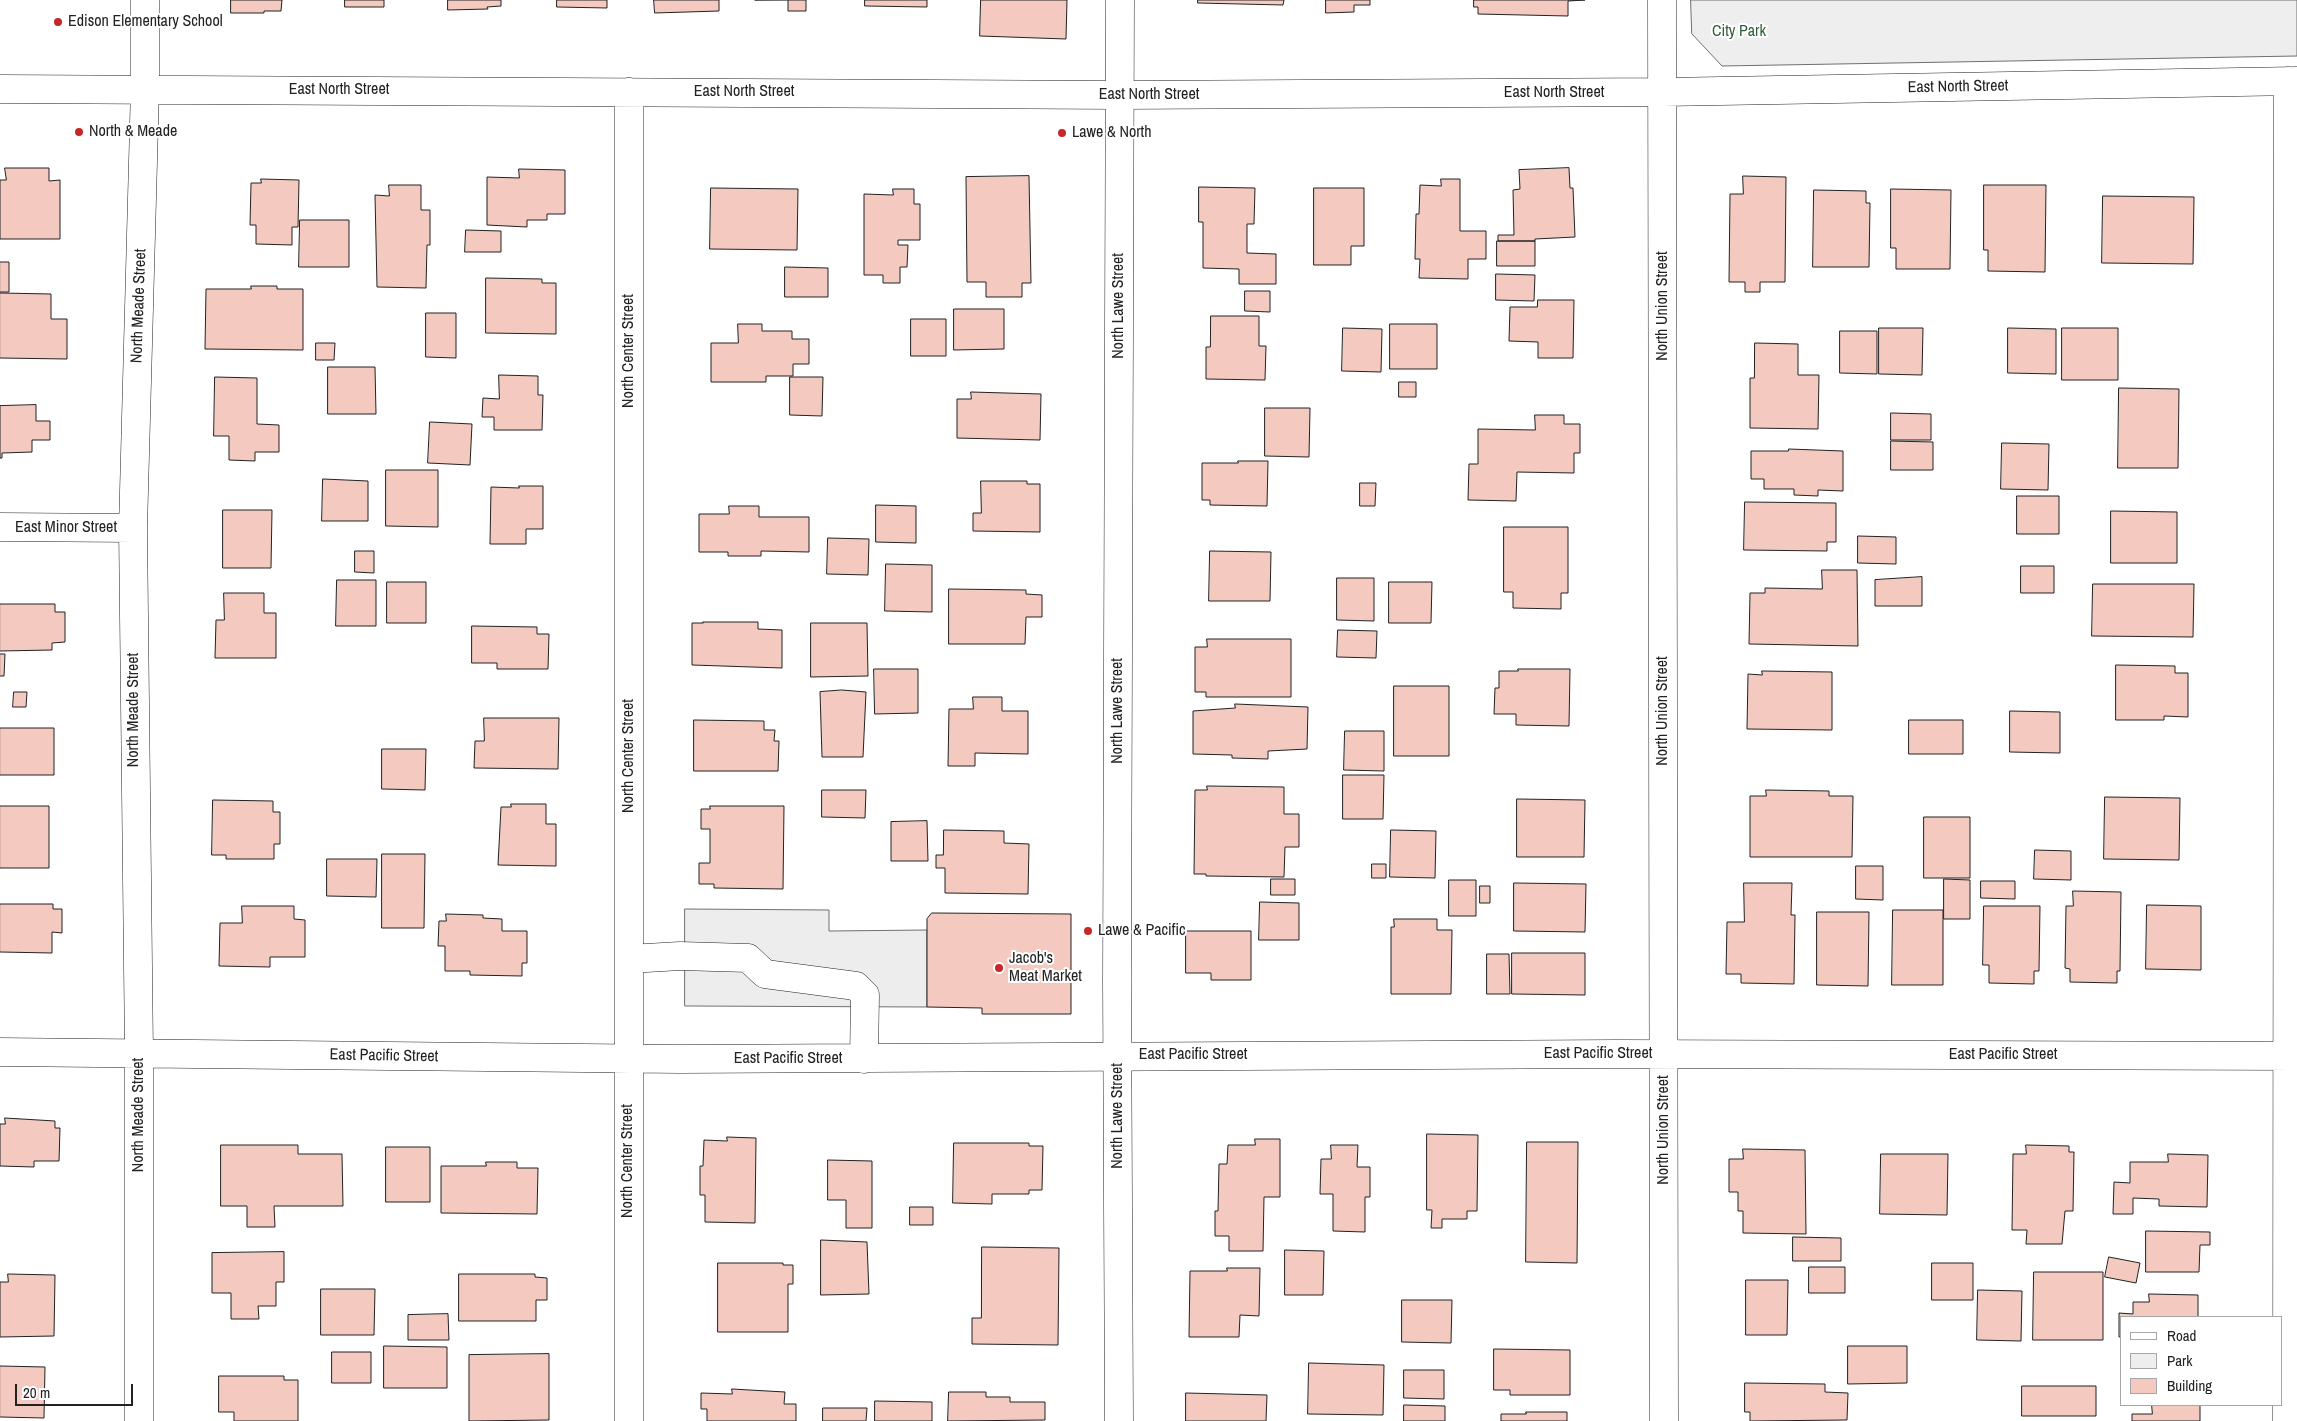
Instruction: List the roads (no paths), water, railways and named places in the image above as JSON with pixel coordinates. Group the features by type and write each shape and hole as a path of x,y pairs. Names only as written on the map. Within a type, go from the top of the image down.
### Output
{"street":[{"name":"North Meade Street","path":"139,1421 139,1053 133,528 145,88 145,0"},
{"name":"North Lawe Street","path":"1119,1421 1120,0"},
{"name":"North Union Street","path":"1662,0 1664,1421"},
{"name":"East North Street","path":"0,89 145,88 1120,95 1663,92 2293,81"},
{"path":"2286,1421 2292,1056 2293,81"},
{"name":"North Center Street","path":"628,92 629,1421"},
{"name":"East Minor Street","path":"0,527 133,528"},
{"path":"628,959 680,956 748,958 765,974 856,986 865,995 864,1059"},
{"name":"East Pacific Street","path":"0,1052 864,1059 1664,1054 2292,1056"}],"place":[{"name":"Edison Elementary School","path":"58,22"},
{"name":"North & Meade","path":"79,132"},
{"name":"Lawe & North","path":"1062,133"},
{"name":"Lawe & Pacific","path":"1088,931"},
{"name":"Jacob's Meat Market","path":"999,968"}],"park label":[{"name":"City Park","path":"1739,32"}]}
